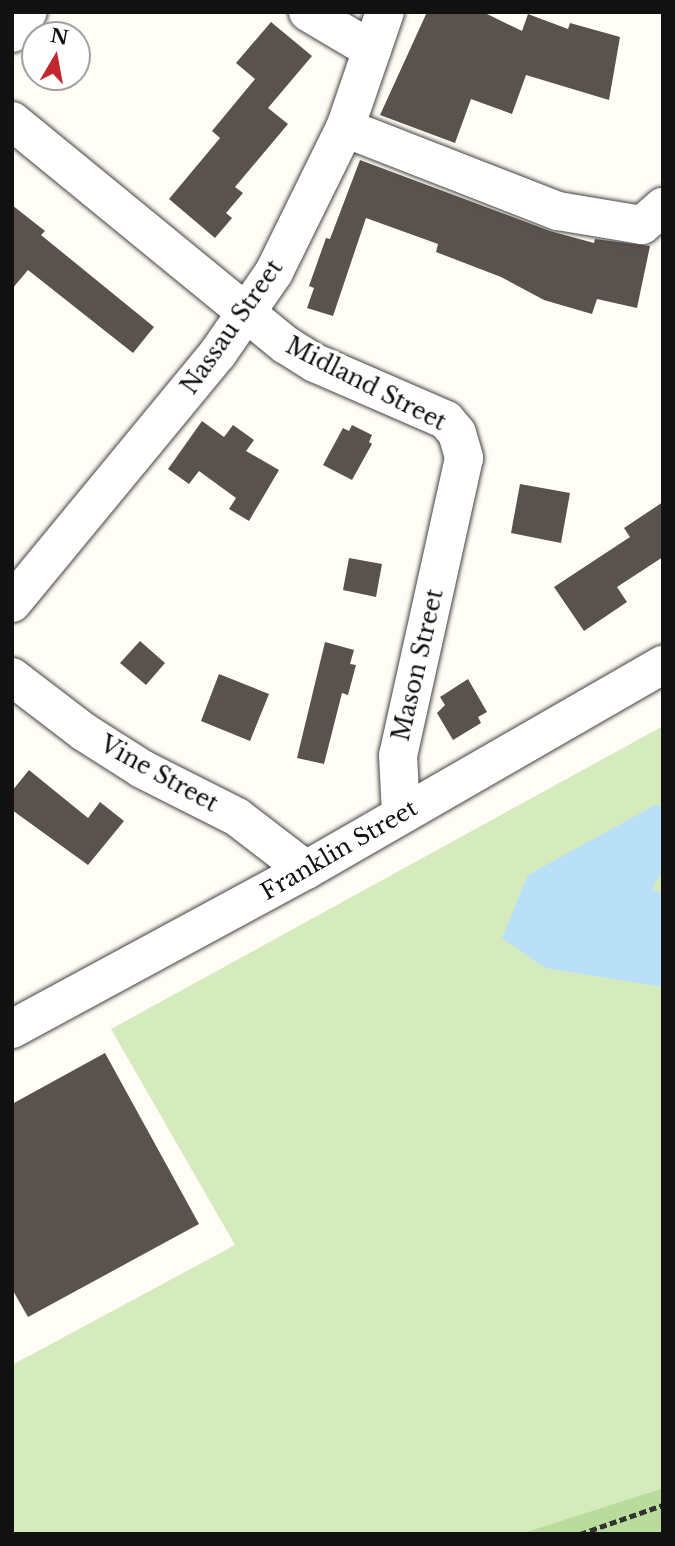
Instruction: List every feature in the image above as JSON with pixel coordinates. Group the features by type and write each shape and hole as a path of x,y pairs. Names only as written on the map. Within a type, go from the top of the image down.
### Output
{"street":[{"path":"12,33 28,12"},
{"path":"309,12 372,50"},
{"name":"Nassau Street","path":"12,603 246,315 314,200 345,128 385,12"},
{"name":"Midland Street","path":"12,121 246,315 316,363 446,420 464,449 450,517"},
{"path":"345,128 558,211 642,225 663,207"},
{"name":"Mason Street","path":"401,814 398,755 450,517"},
{"name":"Franklin Street","path":"12,1029 306,870 663,665"},
{"name":"Vine Street","path":"12,677 84,732 142,769 237,817 306,870"}],"path":[{"path":"580,1534 663,1505"}],"green space":[{"path":"663,726 663,1488 520,1534 12,1534 12,1365 235,1245 111,1029"},
{"path":"663,1488 663,1534 520,1534"}],"water":[{"path":"655,805 663,805 663,870 652,888 663,895 663,987 545,968 502,938 528,875"}],"building":[{"path":"427,12 483,12 522,31 528,14 568,29 570,23 620,37 609,100 526,75 512,114 471,99 455,143 380,115"},
{"path":"271,22 312,56 268,108 288,124 235,187 243,193 226,213 232,218 215,238 169,199 220,138 212,131 255,79 236,63"},
{"path":"360,160 550,231 594,243 595,239 650,246 637,308 597,299 592,314 544,300 501,277 436,252 438,244 366,218 333,316 307,308 314,288 309,286 326,238 330,239"},
{"path":"12,205 45,231 41,235 154,327 133,353 28,270 12,289"},
{"path":"202,421 224,437 233,425 254,440 246,451 279,470 249,521 229,509 236,498 199,471 189,484 168,469"},
{"path":"352,425 372,435 369,442 372,444 352,480 323,465 343,428 349,431"},
{"path":"520,484 570,493 561,543 511,533"},
{"path":"663,502 663,557 617,587 627,602 584,631 554,587 630,537 624,528"},
{"path":"349,558 382,564 376,597 343,590"},
{"path":"140,641 165,663 146,685 120,663"},
{"path":"325,642 354,650 350,664 356,665 348,695 342,693 324,764 297,758"},
{"path":"219,674 269,694 250,741 201,721"},
{"path":"468,679 487,712 478,717 481,723 453,740 437,713 445,705 440,697"},
{"path":"29,770 88,818 100,802 124,821 88,865 12,810 12,791"},
{"path":"105,1053 199,1224 28,1317 12,1289 12,1104"}]}
